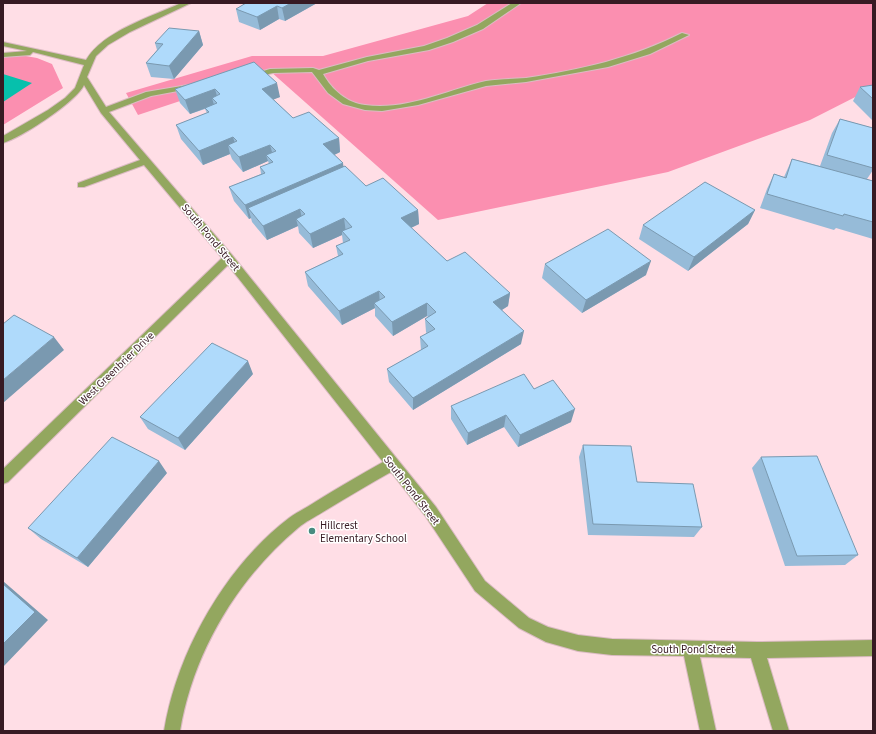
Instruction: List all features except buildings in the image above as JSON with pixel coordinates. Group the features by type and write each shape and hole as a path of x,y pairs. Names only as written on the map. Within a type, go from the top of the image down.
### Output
{"street":[{"path":"3,140 62,104 75,93 84,78 87,63 97,50 121,35 187,3"},
{"path":"238,78 269,73 270,71 313,70 319,73 367,59 426,48 450,40 480,27 518,3"},
{"path":"319,73 322,81 330,90 350,104 383,108 401,106 489,83 523,80 595,67 648,52 685,35"},
{"path":"3,44 44,52 87,63"},
{"path":"3,55 44,52"},
{"name":"South Pond Street","path":"84,78 104,111 228,258 431,512 480,586 500,604 524,622 546,634 578,643 642,649 757,650 873,648"},
{"path":"104,111 149,94 199,85"},
{"path":"81,185 146,161"},
{"name":"West Greenbrier Drive","path":"3,478 228,258"},
{"path":"172,731 174,714 194,652 230,593 259,556 294,523 392,464"},
{"path":"690,649 708,731"},
{"path":"757,650 781,731"}],"shaded area":[{"path":"488,3 873,3 873,88 810,120 668,172 438,220 270,71 138,115 126,93 252,56 323,56 468,16"},
{"path":"3,52 37,58 52,64 63,88 3,125"},
{"path":"3,74 32,83 3,102"}],"place":[{"name":"Hillcrest Elementary School","path":"312,531"}]}
